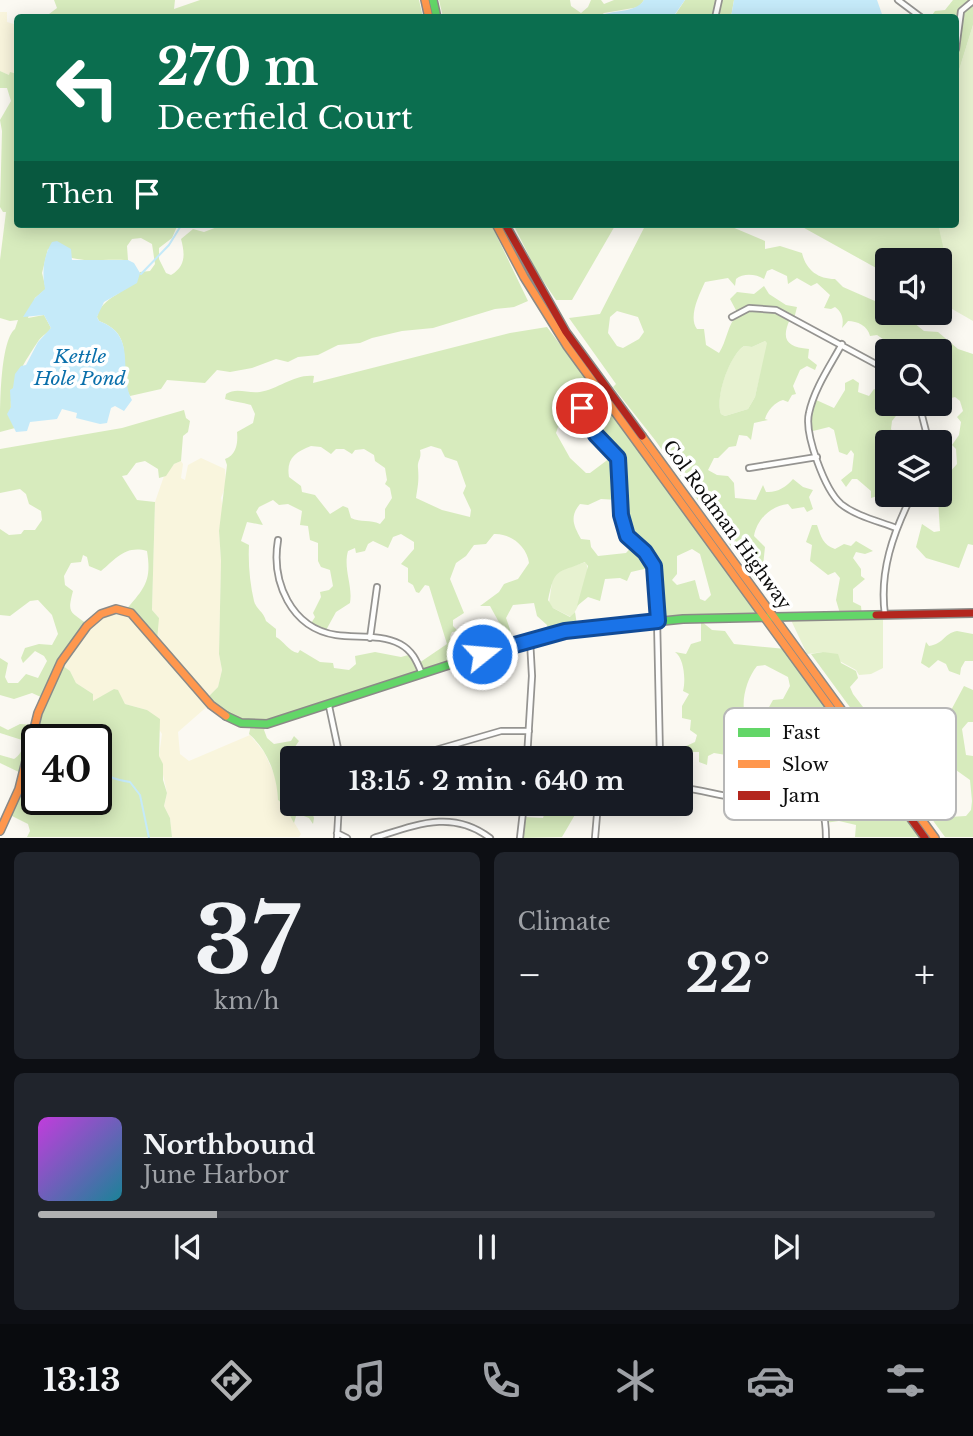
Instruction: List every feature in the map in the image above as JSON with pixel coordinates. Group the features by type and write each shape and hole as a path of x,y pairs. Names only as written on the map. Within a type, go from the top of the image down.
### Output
{"main road":[{"name":"Col Rodman Highway","path":"498,228 556,330 831,708"},
{"name":"Col Rodman Highway","path":"507,228 566,332 841,708"},
{"path":"0,831 16,797 35,725 50,685 85,628 111,609 120,608 131,613 211,705 232,720 251,725 267,724 328,706 422,674 565,631 658,621 973,613"},
{"name":"Col Rodman Highway","path":"912,820 925,838"},
{"name":"Col Rodman Highway","path":"922,820 935,838"}],"street":[{"path":"898,0 917,14"},
{"path":"959,24 963,4 973,1"},
{"path":"732,317 749,308 770,309 875,363"},
{"path":"842,344 815,395 809,412 809,432 817,457 837,500 852,511 896,528"},
{"path":"570,399 582,408 596,435 618,458 621,515 627,536 645,552 654,566 658,621 660,746"},
{"path":"749,468 817,457"},
{"path":"885,615 884,575 896,528 906,507"},
{"path":"278,540 278,578 297,615 327,634 391,640 414,655 422,674"},
{"path":"370,638 377,587"},
{"path":"528,746 533,676 530,640"},
{"path":"328,706 337,746"},
{"path":"449,746 501,731 529,731"},
{"path":"693,790 724,795"},
{"path":"338,816 337,835 347,838"},
{"path":"520,838 523,816"},
{"path":"596,838 597,816"},
{"path":"374,838 415,824 443,820 468,824 490,838"},
{"path":"822,820 825,838"}],"shaded area":[{"path":"0,12 7,12 7,22 14,24 14,74 0,71"},
{"path":"201,458 225,469 226,485 221,498 223,509 219,531 219,654 222,670 218,687 206,699 210,704 178,732 180,754 189,761 250,735 264,752 277,780 280,816 290,816 301,834 299,837 172,837 170,818 164,806 167,793 159,756 162,734 147,710 125,704 114,689 93,702 93,694 76,683 70,671 62,665 76,640 107,611 159,618 152,610 155,502 164,476 174,464 181,461 181,478 185,480 188,465"}],"green space":[{"path":"54,0 175,0 174,9 200,0 419,0 422,14 49,14 57,8"},
{"path":"439,0 570,0 571,6 581,13 591,0 601,0 604,4 614,0 644,0 639,7 603,14 442,14"},
{"path":"685,0 734,0 732,14 676,14"},
{"path":"953,0 973,0 973,25 959,70 959,14 933,14 935,11 945,10"},
{"path":"973,25 973,321 952,309 952,248 940,248 938,228 959,228 959,70"},
{"path":"0,71 9,75 10,72 14,73 14,228 176,228 172,238 159,248 159,259 166,273 171,275 182,264 181,239 193,229 204,232 214,228 493,228 528,301 433,328 402,331 360,343 338,345 318,355 298,357 288,362 276,359 252,368 230,372 217,370 205,383 167,380 161,389 130,396 126,385 123,344 119,335 97,317 104,304 129,285 140,272 150,271 155,264 152,244 141,238 132,239 127,246 128,260 71,258 48,249 42,273 46,289 35,298 28,318 44,315 51,328 26,360 12,392 15,428 0,432 6,347 18,320 0,318 0,260 6,212 0,207 0,120 11,101 7,88 0,88"},
{"path":"515,228 614,228 572,300 556,300 537,272"},
{"path":"644,228 734,228 765,241 765,249 780,246 802,253 806,264 818,275 835,279 843,287 875,301 875,325 917,325 924,331 938,332 946,339 883,339 877,335 870,336 865,327 848,321 842,328 841,313 835,307 824,308 830,295 817,283 811,286 797,278 788,284 787,276 772,269 767,271 764,279 750,275 739,277 735,286 728,278 705,282 695,306 694,318 697,329 704,329 706,345 719,353 722,348 738,314 730,299 737,292 754,294 764,286 769,294 786,305 797,307 794,319 790,319 787,326 786,337 791,344 809,349 808,358 817,365 815,370 807,366 800,370 793,386 796,394 792,395 788,402 783,400 774,405 766,416 765,419 768,420 754,423 751,440 747,436 739,435 736,446 729,447 718,458 714,458 708,470 717,475 728,476 734,483 735,498 756,500 763,485 766,492 774,492 793,479 803,487 813,490 809,497 813,509 807,512 804,507 792,509 788,504 782,505 771,511 758,524 754,536 765,547 763,566 755,580 655,440 613,387 616,384 569,318 600,314","holes":["617,311 638,317 644,332 639,339 623,348 617,346 608,333 610,317","765,341 767,343 755,397 748,409 725,416 721,414 722,388 733,359 744,346 752,347"]},
{"path":"804,228 939,228 943,248 875,248 875,267"},
{"path":"547,327 764,616 659,622 657,580 653,567 631,572 627,581 620,578 605,579 600,601 588,597 577,606 588,566 585,562 558,573 548,600 553,608 570,617 575,612 578,631 549,635 547,625 537,616 534,603 513,605 506,618 512,635 519,639 521,644 505,648 501,626 490,606 480,606 499,592 504,584 518,579 529,563 525,551 517,542 512,538 494,534 486,544 474,545 466,556 456,563 450,579 464,613 453,620 453,626 458,631 452,632 450,637 460,663 269,723 264,730 267,738 274,744 291,741 294,736 299,741 296,746 280,746 280,802 266,756 249,734 251,725 235,721 206,699 218,687 222,670 219,654 219,531 227,465 225,459 234,451 237,432 253,423 255,414 251,405 225,399 226,394 234,391 260,392 307,376 314,376 313,383 510,333","holes":["583,413 598,439 614,455 590,473 586,473 570,458 556,433 558,427","311,446 321,447 331,454 336,449 344,449 352,454 355,450 364,449 374,455 375,461 385,468 385,484 390,488 392,498 380,524 351,518 348,508 343,506 330,514 315,495 302,492 301,486 289,477 289,465 293,457","431,446 441,449 445,457 457,461 466,486 463,493 471,510 470,517 442,510 416,498 420,450","601,499 618,500 625,532 633,545 626,553 598,556 591,547 590,540 581,539 574,522 575,513 580,504 588,505","273,500 279,505 288,504 302,511 300,525 308,526 310,540 318,543 318,561 321,567 330,570 333,586 320,592 321,597 313,613 315,617 310,625 325,632 336,612 350,603 348,551 355,548 356,553 365,551 373,541 388,548 393,537 401,534 414,542 414,549 401,564 408,568 408,582 419,593 425,585 429,586 447,644 419,663 412,654 401,657 375,652 355,656 356,664 349,670 334,668 333,663 320,662 300,650 298,653 291,650 276,637 276,629 266,621 254,601 249,545 241,541 247,522 263,525 256,512 259,507","692,549 700,554 711,595 705,601 700,599 695,580 677,585 672,580 677,574 677,556"]},
{"path":"765,341 768,343 755,397 748,409 725,416 721,414 721,388 733,359 744,346 752,347"},
{"path":"952,344 973,354 973,545 968,544 959,568 926,558 916,547 922,524 934,532 940,531 938,507 952,507 952,470 957,464 956,449 952,445 959,435 961,422 957,417 963,411 960,401 952,398"},
{"path":"853,379 859,383 858,392 869,396 875,389 875,416 896,416 892,421 892,430 875,430 875,497 871,498 871,491 857,479 852,479 846,487 841,480 852,471 854,454 851,450 847,455 839,452 834,430 829,427 809,432 808,418 814,399 834,408 845,390 845,383"},
{"path":"184,410 190,421 188,432 183,436 181,461 174,464 166,476 159,478 158,469 145,461 136,463 127,475 122,476 137,500 155,502 152,610 159,618 157,640 126,610 145,584 148,570 147,551 127,552 101,571 89,566 87,557 83,555 81,562 71,563 64,576 65,585 73,591 71,611 87,624 62,665 70,671 76,683 93,694 93,701 114,689 118,690 125,704 147,710 160,719 159,756 163,764 163,780 167,793 164,806 170,818 172,837 27,837 30,831 28,824 10,815 21,780 21,815 112,815 112,724 34,724 43,698 32,693 14,699 0,695 0,658 8,663 5,677 8,683 18,683 26,674 38,678 47,661 35,651 23,663 21,658 25,648 39,644 52,645 58,634 52,615 38,600 30,601 10,616 0,615 0,529 9,535 21,534 24,530 35,530 42,520 41,511 29,504 26,494 20,489 0,493 0,449 122,428"},
{"path":"812,525 817,525 823,540 835,549 844,544 851,546 856,541 873,551 865,554 856,552 853,558 865,579 853,589 853,602 861,606 862,616 841,617 836,600 840,578 835,572 828,575 810,561 812,545 806,542"},
{"path":"586,562 584,591 571,617 549,603 553,576 560,570"},
{"path":"883,616 883,668 871,674 859,675 856,670 823,652 807,654 790,618"},
{"path":"701,621 712,630 725,631 734,644 786,649 830,708 768,708 773,700 783,699 790,686 788,677 765,665 757,666 748,681 744,708 724,708 724,755 714,753 708,756 707,765 699,762 699,752 693,752 693,746 686,746 695,742 697,735 690,730 691,720 682,718 682,706 689,694 683,691 684,670 675,652 686,654 691,644 701,641"},
{"path":"957,631 973,634 973,661 965,661 960,675 949,671 946,664 938,660 929,668 921,663 926,642 929,646 934,645"},
{"path":"811,654 838,654 841,663 856,671 858,678 850,687 864,708 851,708"},
{"path":"964,686 973,690 973,722 968,722 962,729 966,755 973,756 973,837 945,837 933,820 956,820 956,817 966,816 971,810 970,780 956,770 956,708 952,708"},
{"path":"20,724 21,740 0,733 0,726 8,730"},
{"path":"21,751 21,773 0,763 0,755 14,759"},
{"path":"574,816 562,837 521,838 524,817"},
{"path":"824,820 912,820 925,837 855,837 856,825 839,821 825,823"}],"water":[{"path":"644,0 685,0 675,14 607,14 640,4"},
{"path":"734,0 877,0 882,14 732,14"},
{"name":"Kettle Hole Pond","path":"57,241 71,249 72,260 128,260 134,263 140,273 137,283 104,302 97,317 119,335 132,400 124,411 115,406 111,408 107,423 100,424 76,418 77,413 62,409 57,419 30,422 27,431 16,432 7,414 11,407 10,390 13,388 15,374 21,366 26,365 38,342 51,328 44,315 23,317 35,298 45,289 45,259 52,242"}],"waterway":[{"path":"141,274 169,245 180,228"},
{"path":"112,777 130,782 140,795 149,838"}],"traffic: fast":[{"path":"433,0 436,14"},
{"path":"226,716 241,723 267,724 498,649 565,631 683,619 876,615"}],"traffic: slow":[{"path":"425,0 428,14"},
{"path":"498,228 524,277 567,346 831,708"},
{"path":"642,436 840,708"},
{"path":"0,831 19,789 38,713 61,662 87,626 101,614 116,609 131,613 211,705 226,716"},
{"path":"922,820 935,838"}],"traffic: jam":[{"path":"507,228 566,332 642,436"},
{"path":"876,615 973,613"},
{"path":"912,820 925,838"}],"route":[{"path":"482,654 565,631 658,621 657,578 654,566 645,552 629,540 621,515 618,458 596,435 582,408"}]}
